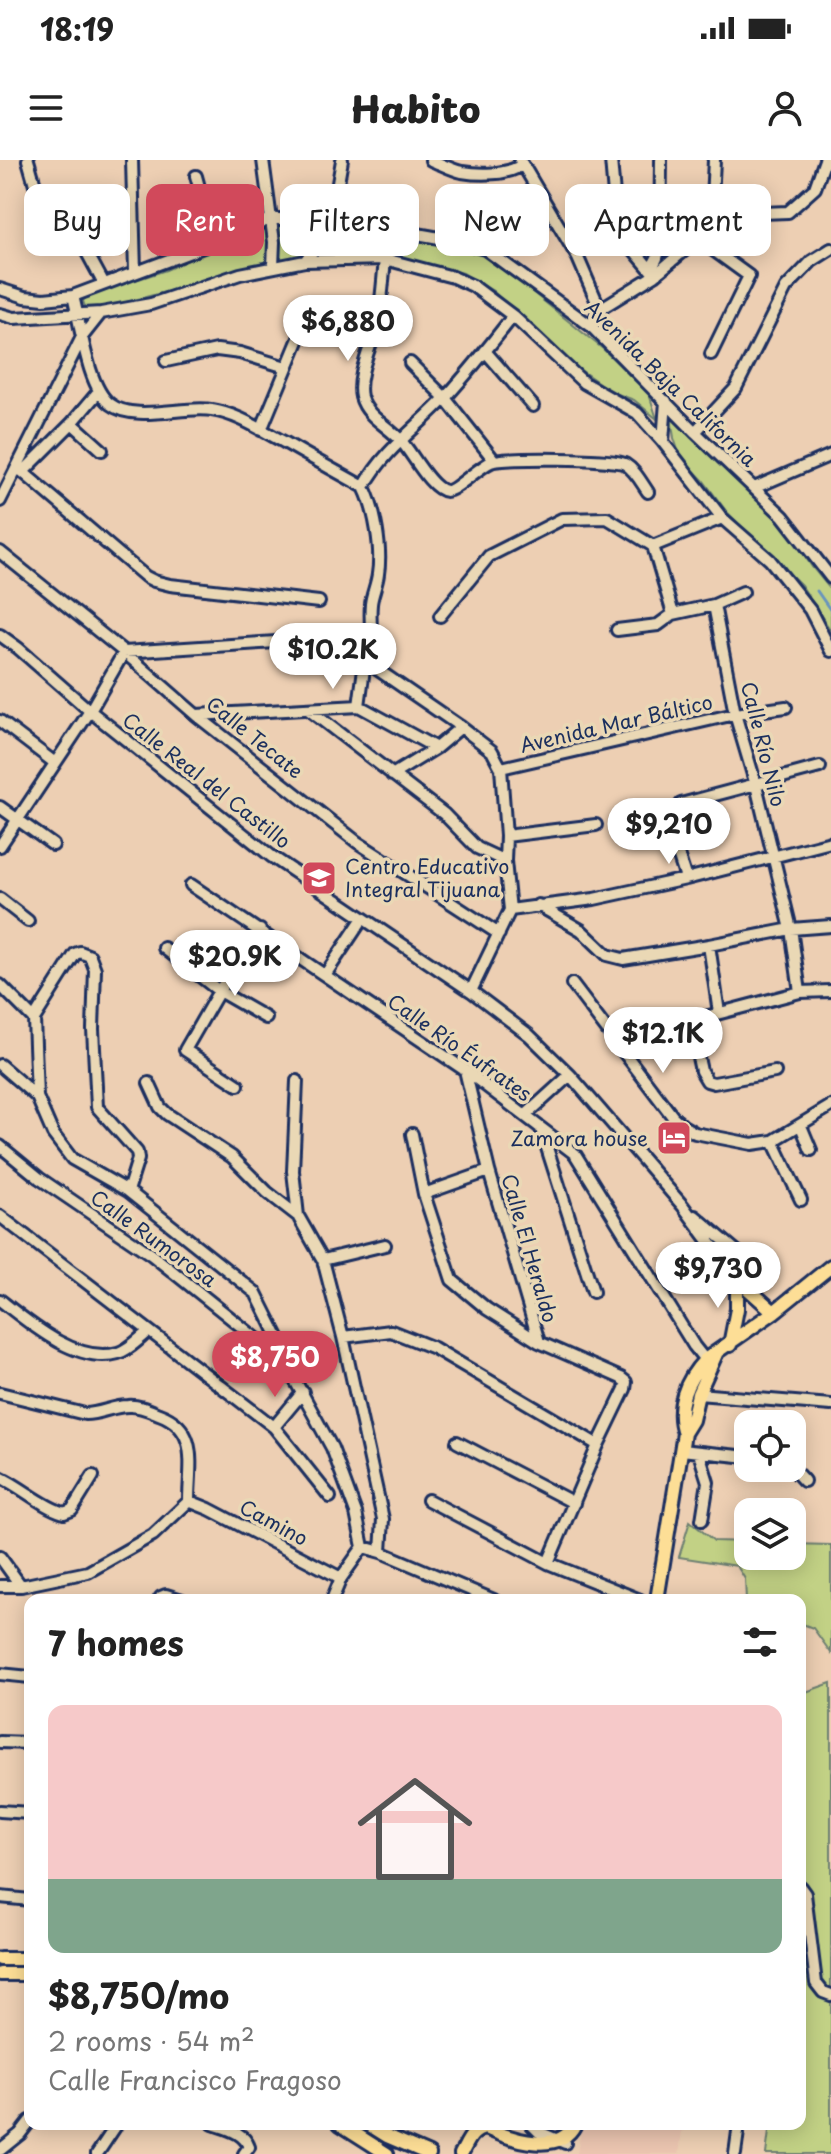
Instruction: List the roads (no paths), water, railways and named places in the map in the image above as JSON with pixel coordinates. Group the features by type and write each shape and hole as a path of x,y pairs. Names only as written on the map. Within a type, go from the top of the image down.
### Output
{"main road":[{"path":"684,1433 679,1418 685,1391 696,1369 831,1266"},
{"path":"730,1345 737,1309 737,1279"},
{"path":"737,1279 774,1312"},
{"path":"658,1594 684,1433 692,1420 711,1360"},
{"path":"0,1959 24,1959"},
{"path":"0,1974 24,1974"},
{"path":"349,2130 387,2154"},
{"path":"378,2130 406,2150 429,2154"},
{"path":"461,2154 477,2130"},
{"path":"490,2130 535,2150 550,2152 565,2143 572,2130"}],"street":[{"path":"28,160 43,213 48,215 61,209 65,212 104,284"},
{"path":"132,160 135,272"},
{"path":"263,160 274,242 273,267"},
{"path":"338,184 342,160"},
{"path":"431,160 460,172 478,173 513,171 521,162 578,258 600,309"},
{"path":"611,160 617,230 653,272"},
{"path":"653,272 660,246 661,160"},
{"path":"713,184 714,160"},
{"path":"771,213 788,212 815,188 825,160"},
{"path":"196,176 198,184"},
{"name":"Avenida Baja California","path":"264,222 280,219"},
{"name":"Avenida Baja California","path":"419,234 485,249 591,326 783,516 831,578"},
{"path":"695,432 736,388 786,288 812,261 831,249"},
{"name":"Avenida Baja California","path":"0,289 44,299 73,296 179,256"},
{"path":"305,261 309,256"},
{"path":"591,326 600,309 675,256"},
{"path":"711,354 749,276 721,256"},
{"path":"385,259 378,320 362,375 361,396 369,413 400,439 435,486 444,491 453,490 473,471 494,460 541,458 622,462 634,472 648,492"},
{"path":"0,314 14,318 101,313 151,304 240,274 305,261 385,259 453,277 473,286 513,316 584,383 637,413 722,518 770,560 810,610 831,651"},
{"path":"73,296 99,391 111,405 150,413 210,409 238,417 364,487 372,502 377,543 378,573 371,600 370,625 375,667"},
{"path":"0,501 20,470 82,337 101,313"},
{"path":"364,487 400,439 445,398 513,316"},
{"path":"261,430 300,336"},
{"path":"166,361 217,350 240,353 286,367"},
{"path":"485,351 533,406"},
{"path":"410,363 445,398 494,460"},
{"path":"20,470 72,423 99,391"},
{"path":"663,442 666,401"},
{"path":"72,423 102,450"},
{"path":"754,488 831,455"},
{"path":"20,470 154,581 319,602"},
{"path":"440,616 489,556 562,519 607,518 653,546 673,614"},
{"path":"653,546 722,518"},
{"name":"Calle Tecate","path":"0,552 124,652 196,715 357,842 499,934"},
{"path":"617,630 658,625 673,614 714,605 743,592"},
{"name":"Calle Río Nilo","path":"714,605 735,714 756,785 791,929 800,992"},
{"name":"Calle Real del Castillo","path":"0,635 271,856 471,991 529,1035 570,1075 683,1206 737,1279"},
{"path":"0,846 90,711 124,652 348,637 357,639 362,644 365,661 359,706"},
{"path":"365,661 492,751 501,768 510,910 471,991"},
{"path":"196,715 359,706 436,748"},
{"name":"Avenida Mar Báltico","path":"501,768 735,714 786,707"},
{"path":"309,710 444,814 477,848 505,861"},
{"path":"0,721 55,763"},
{"path":"392,775 436,748 461,727"},
{"path":"681,804 820,767"},
{"path":"0,807 53,845"},
{"path":"654,809 668,823 686,879"},
{"path":"506,836 596,825"},
{"path":"510,910 594,899 831,842"},
{"name":"Calle Río Éufrates","path":"191,885 465,1070 575,1154 711,1360"},
{"path":"0,899 28,921"},
{"path":"538,905 581,930 614,958 632,959 791,929 831,926"},
{"path":"325,975 363,918"},
{"path":"238,1085 185,1050 219,991 260,930"},
{"path":"709,945 719,1013"},
{"path":"164,948 219,991 266,1018"},
{"path":"128,1191 138,1159 137,1152 97,1107 93,1029 95,969 90,956 80,952 75,954 34,1019 37,1097 53,1134 72,1159 128,1191 256,1293 278,1337 285,1362 332,1448 356,1513 363,1547 341,1578 334,1594"},
{"path":"572,984 673,1117 695,1133 752,1144 773,1141 831,1106"},
{"path":"0,985 34,1019"},
{"path":"817,990 831,1001"},
{"path":"675,1022 690,1021 800,992 831,991"},
{"path":"690,1021 701,1071 707,1081 714,1083 775,1072"},
{"path":"0,1065 37,1097"},
{"name":"Calle El Heraldo","path":"465,1070 489,1171 539,1342"},
{"path":"526,1115 570,1075"},
{"path":"297,1081 293,1171 298,1216"},
{"path":"149,1083 160,1107 167,1114 232,1157 267,1192 298,1216 323,1260 383,1519 381,1552"},
{"path":"801,1126 811,1150"},
{"path":"541,1127 593,1292"},
{"path":"412,1134 424,1194 452,1280 487,1309 539,1342 626,1382 548,1563"},
{"path":"773,1141 801,1200"},
{"name":"Calle Rumorosa","path":"0,1146 39,1178 152,1255 285,1362"},
{"path":"424,1194 489,1171"},
{"path":"683,1206 754,1266"},
{"path":"0,1216 274,1427 330,1497"},
{"path":"323,1260 385,1245"},
{"path":"0,1300 31,1325 65,1345 100,1356 121,1353 149,1331"},
{"path":"343,1337 391,1331 434,1348 598,1445"},
{"path":"274,1427 303,1392"},
{"path":"0,1393 85,1414 132,1405 177,1423 189,1446 189,1501 153,1535 88,1572 21,1586 0,1586"},
{"path":"698,1394 831,1405"},
{"path":"457,1442 574,1503"},
{"path":"681,1450 734,1456"},
{"path":"699,1453 708,1482 702,1520"},
{"path":"0,1477 64,1513 72,1510 93,1476"},
{"path":"428,1500 548,1563 625,1594"},
{"name":"Camino","path":"189,1501 341,1578"},
{"path":"363,1547 480,1594"},
{"path":"0,1557 21,1586"},
{"path":"0,1674 24,1676"},
{"path":"0,1742 24,1743"},
{"path":"0,1811 24,1813"},
{"path":"0,1897 24,1899"},
{"path":"806,1902 816,1983 823,1992 831,1995"},
{"path":"0,2150 24,2129"},
{"path":"97,2154 113,2130"},
{"path":"229,2130 247,2140 249,2147 244,2154"},
{"path":"537,2130 565,2143"},
{"path":"735,2154 738,2130"}],"waterway":[{"path":"817,591 831,611"}],"place":[{"name":"Centro Educativo Integral Tijuana","path":"319,878"},
{"name":"Zamora house","path":"674,1138"}]}
